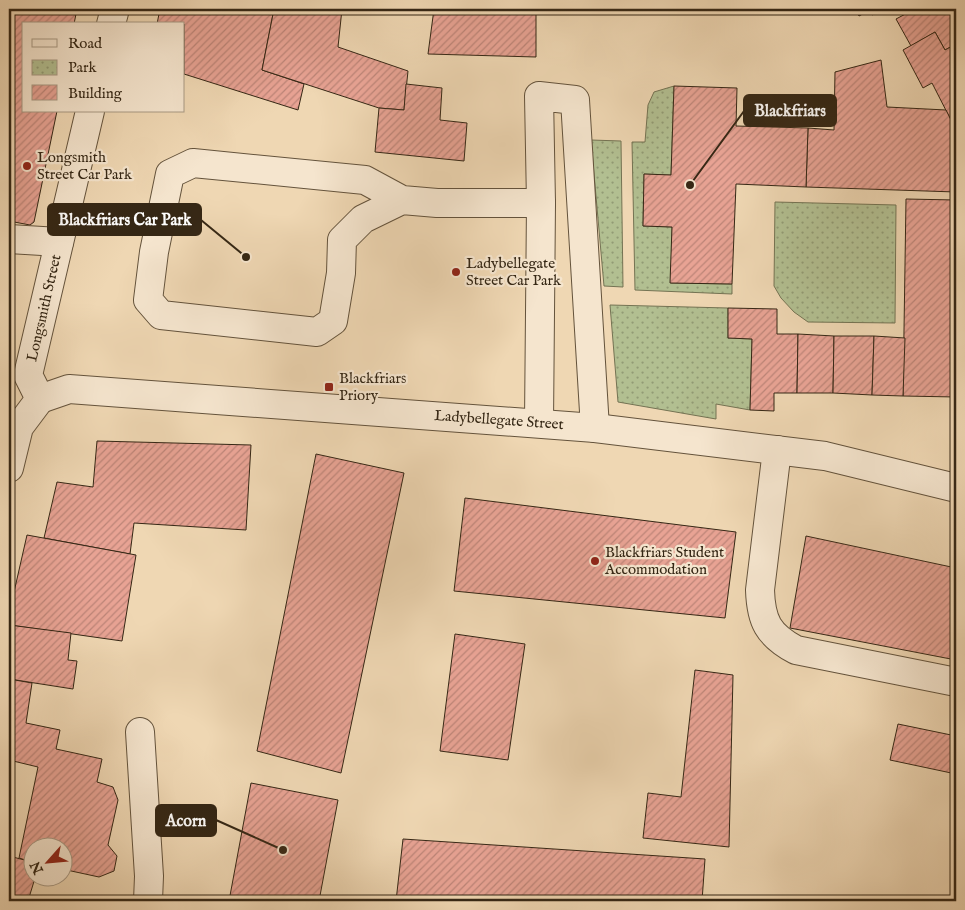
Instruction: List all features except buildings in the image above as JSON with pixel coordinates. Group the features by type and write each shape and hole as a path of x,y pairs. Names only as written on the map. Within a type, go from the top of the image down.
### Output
{"street":[{"path":"112,22 115,9"},
{"path":"539,423 540,96 575,100 595,428"},
{"name":"Longsmith Street","path":"40,399 28,375 90,112"},
{"path":"402,200 363,219 342,240 341,273 333,321 317,332 161,316 148,300 154,252 170,174 193,163 365,180 402,200 437,203 541,203"},
{"path":"9,239 59,242"},
{"name":"Ladybellegate Street","path":"40,399 69,389 595,428 825,456 956,488"},
{"path":"9,468 18,427 40,399"},
{"path":"777,450 764,543 760,590 761,608 768,625 778,640 796,650 956,682"},
{"path":"140,732 149,876 148,901"}],"green space":[{"path":"674,86 671,175 644,174 643,226 672,227 671,283 732,284 732,294 635,290 632,142 645,142 648,105 654,92"},
{"path":"591,140 621,141 623,287 604,286"},
{"path":"775,202 896,205 895,323 808,322 794,312 781,298 774,286"},
{"path":"610,305 728,308 728,338 752,339 750,410 716,404 716,419 618,402"}],"place":[{"name":"Longsmith Street Car Park","path":"27,166"},
{"name":"Blackfriars","path":"690,185"},
{"name":"Blackfriars Car Park","path":"246,257"},
{"name":"Ladybellegate Street Car Park","path":"456,272"},
{"name":"Blackfriars Priory","path":"329,387"},
{"name":"Blackfriars Student Accommodation","path":"595,561"},
{"name":"Acorn","path":"283,850"}]}
